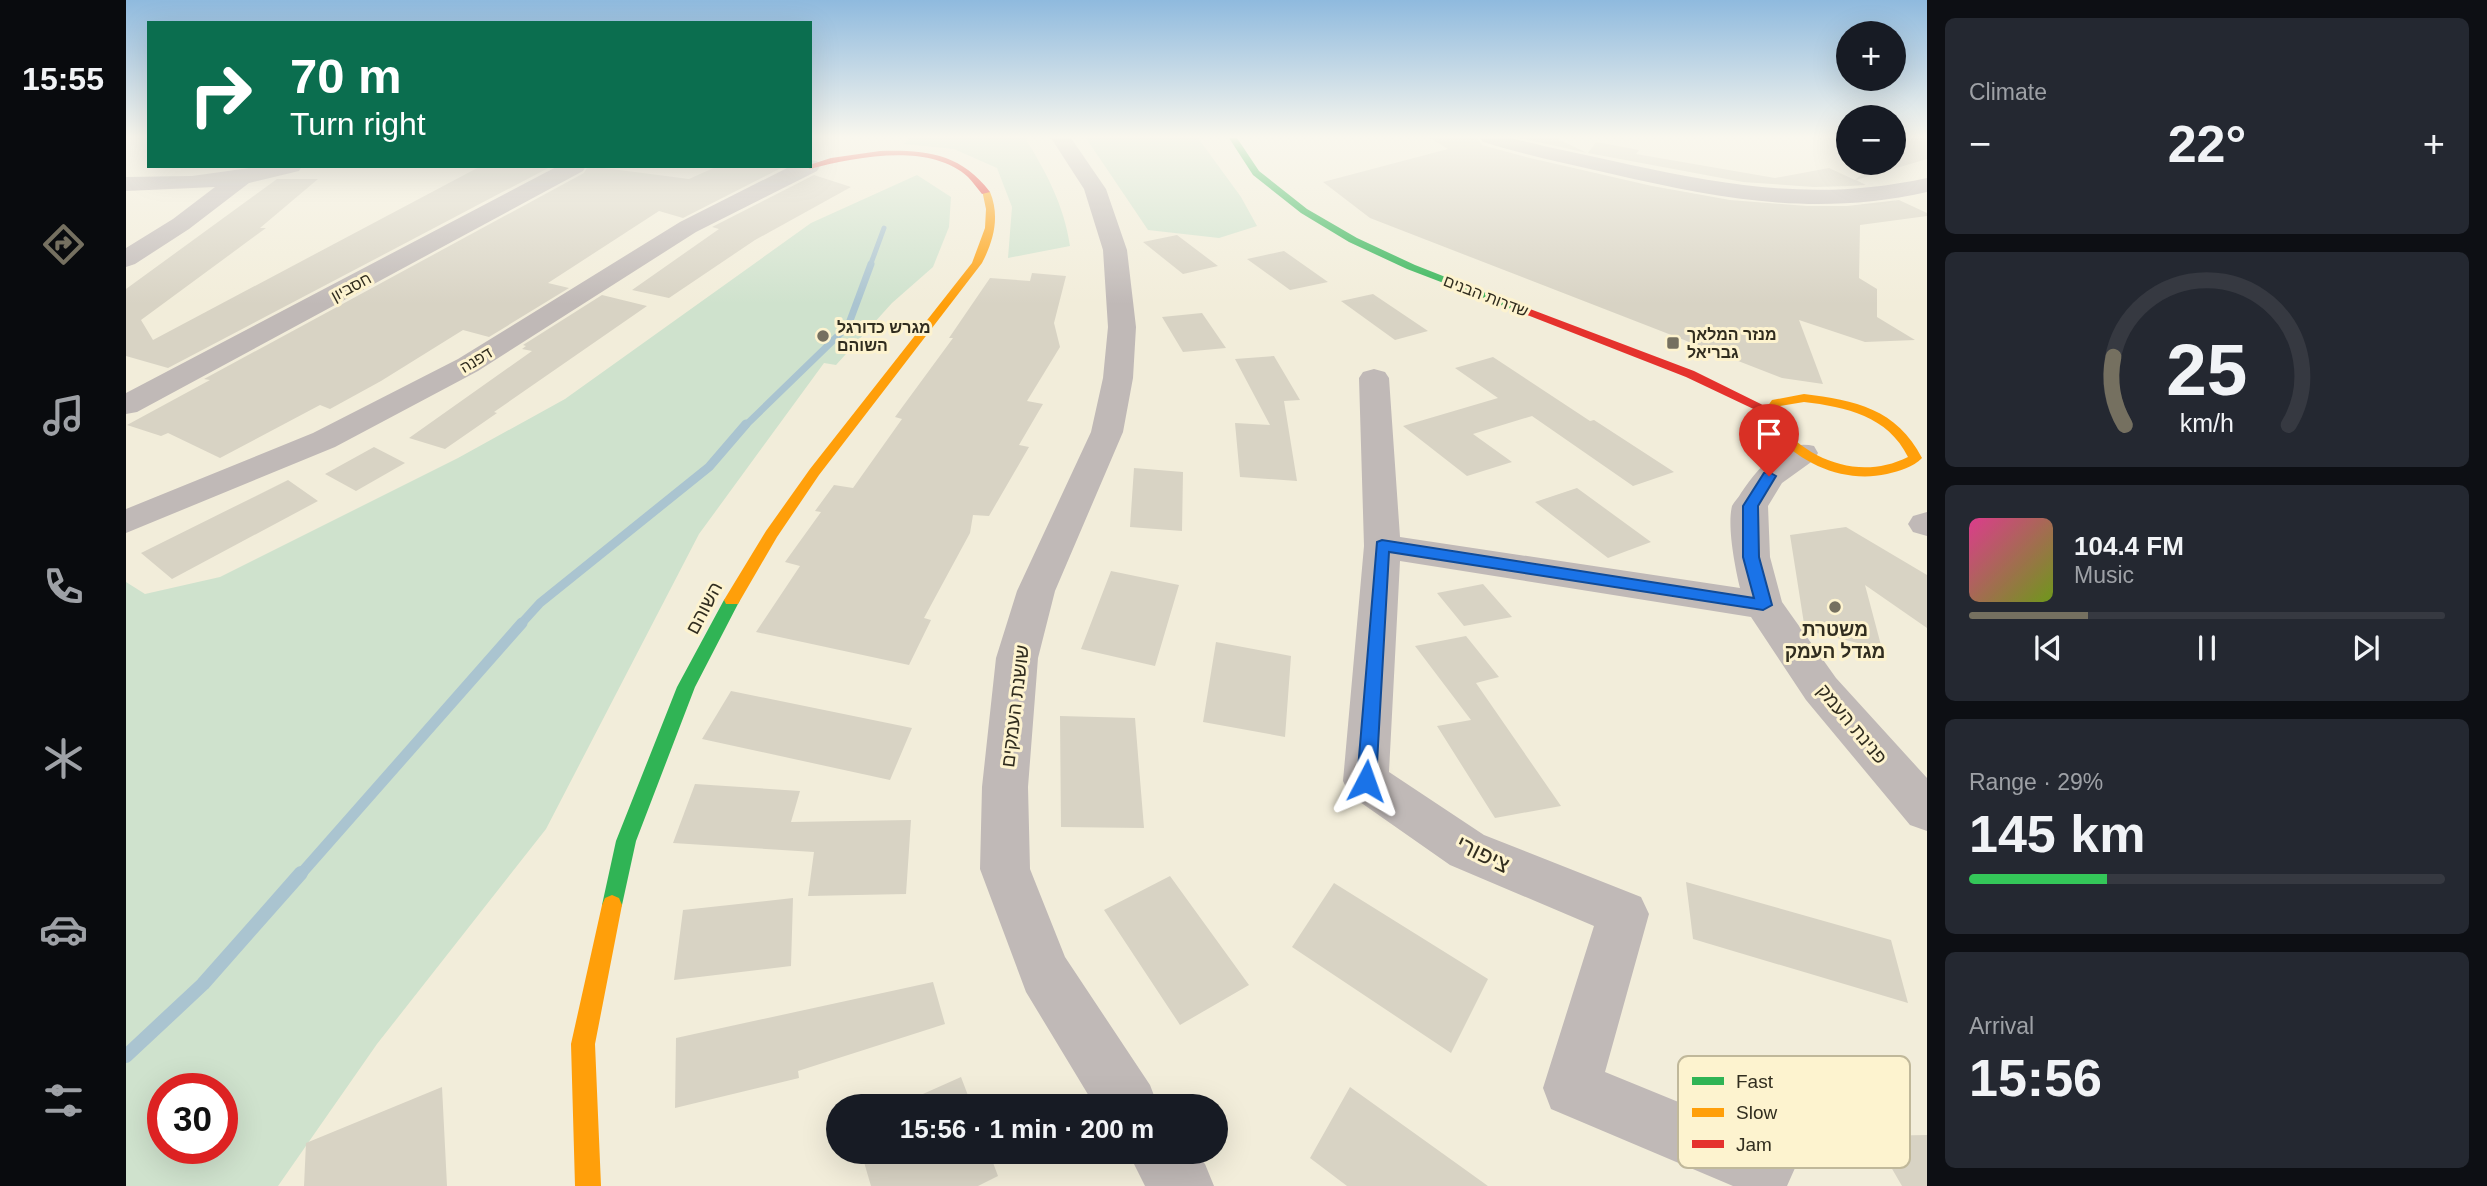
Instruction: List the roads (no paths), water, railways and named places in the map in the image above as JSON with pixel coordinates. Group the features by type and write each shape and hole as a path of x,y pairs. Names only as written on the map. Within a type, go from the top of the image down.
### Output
{"street":[{"path":"126,259 181,224 221,193"},
{"name":"חסביון","path":"126,405 524,193"},
{"name":"דפנה","path":"126,522 324,440 456,372 688,227 751,193"},
{"name":"השוהם","path":"589,1186 583,1044 626,841 686,687 751,565 816,469 977,262 988,236 990,201 986,193"},
{"name":"שושנת העמקים","path":"1096,193 1115,250 1122,327 1118,378 1107,432 1036,591 1017,658 1005,787 1005,869 1045,974 1121,1094"},
{"name":"שדרות הבנים","path":"1282,193 1304,211 1353,240 1411,267 1690,374 1767,410"},
{"path":"1750,193 1808,200 1891,193"},
{"name":"ציפורי","path":"1374,378 1382,545 1366,781 1467,850 1623,914 1572,1087 1678,1132"},
{"path":"1769,388 1792,398 1830,401 1873,415 1906,436 1920,450 1909,466 1895,471 1874,473 1851,470 1802,453 1776,435 1766,417 1767,410 1792,398"},
{"name":"פנינת העמק","path":"1802,453 1769,476 1751,506 1751,557 1763,605 1821,689 1927,811"},
{"path":"1895,471 1916,478"},
{"path":"1382,545 1763,605"},
{"path":"1167,1164 1183,1186"}],"waterway":[{"path":"870,266 884,228"},
{"path":"745,426 848,326 871,264"},
{"path":"520,625 540,603 709,467 746,424"},
{"path":"300,875 522,623"},
{"path":"126,1056 203,984 301,873"}],"place":[{"name":"מגרש כדורגל השוהם","path":"823,336"},
{"name":"מנזר המלאך גבריאל","path":"1673,343"},
{"name":"משטרת מגדל העמק","path":"1835,607"}]}
